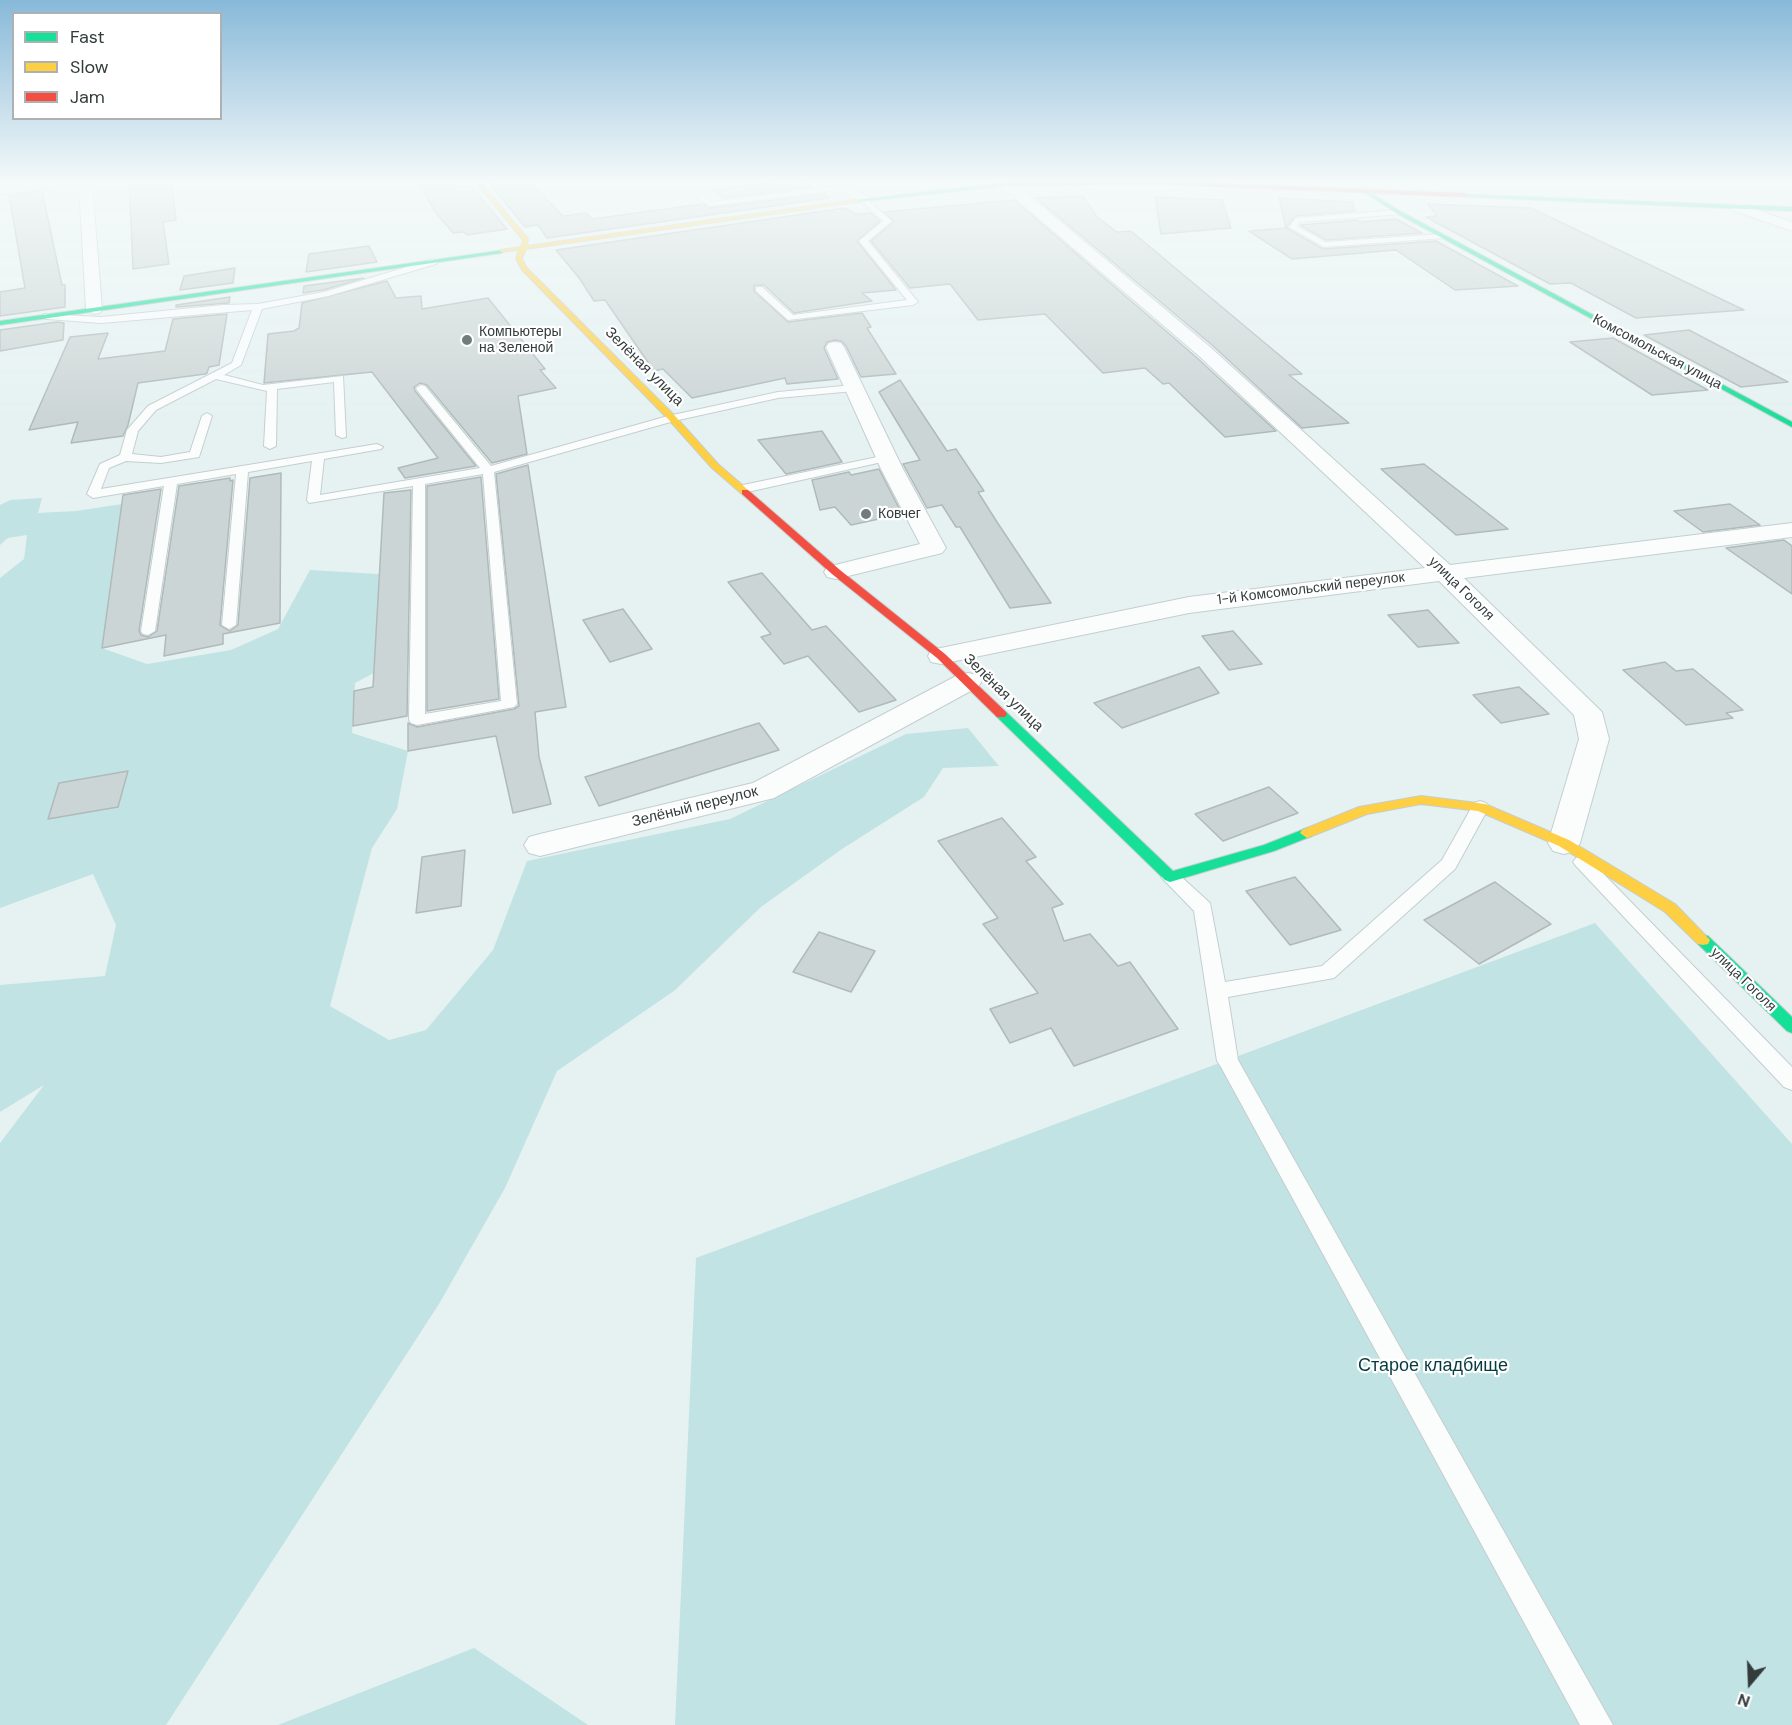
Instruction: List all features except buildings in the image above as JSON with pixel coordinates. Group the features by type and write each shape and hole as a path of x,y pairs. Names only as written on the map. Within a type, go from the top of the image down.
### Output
{"street":[{"path":"92,260 94,309"},
{"path":"0,323 452,260"},
{"name":"Зелёная улица","path":"519,260 524,269 672,418 715,466 836,572 941,656 1170,877"},
{"name":"улица Гоголя","path":"1096,260 1204,351 1443,572 1588,712 1594,739 1564,843 1670,908 1792,1027"},
{"name":"Комсомольская улица","path":"1486,260 1792,425"},
{"path":"835,346 887,458 934,548 836,572"},
{"name":"1-й Комсомольский переулок","path":"941,656 1189,605 1792,530"},
{"name":"Зелёный переулок","path":"540,845 763,791 968,681"},
{"path":"1170,877 1269,848 1364,810 1420,800 1480,807 1564,843"}],"lane":[{"path":"759,290 791,318 913,302 878,260"},
{"path":"45,316 101,320 258,307 325,294 435,262"},
{"path":"125,456 133,430 152,408 236,365 258,307"},
{"path":"214,376 263,388 339,378 342,435"},
{"path":"270,446 272,387"},
{"path":"318,458 313,500 488,470 672,418 778,395 854,387"},
{"path":"419,481 417,720 509,704 488,470 421,388"},
{"path":"207,416 195,455 161,460 125,456 104,466 93,494 377,447"},
{"path":"743,489 887,458"},
{"path":"229,625 242,471"},
{"path":"148,631 171,482"},
{"path":"1216,991 1327,973 1449,864 1480,807"},
{"path":"1564,843 1792,1081"},
{"path":"1170,877 1203,908 1228,1061 1597,1725"}],"green space":[{"path":"42,498 38,513 76,511 122,504 102,648 147,664 231,650 278,629 310,570 379,574 374,673 355,683 352,733 408,751 397,809 372,848 330,1006 389,1040 426,1030 493,950 527,861 730,819 906,734 968,728 999,766 943,768 924,797 842,849 761,907 674,991 557,1071 505,1188 439,1304 166,1725 0,1725 0,1143 44,1085 0,1112 0,985 105,976 116,925 93,874 0,908 0,578 24,559 27,535 8,538 0,545 0,505 10,500"},
{"name":"Старое кладбище","path":"1595,923 1792,1144 1792,1725 675,1725 696,1258"},
{"path":"474,1648 588,1725 278,1725"}],"traffic: fast":[{"path":"0,323 443,260"},
{"path":"1486,260 1792,425"},
{"path":"1001,714 1170,877 1269,848 1307,833"},
{"path":"1703,940 1792,1027"}],"traffic: slow":[{"path":"519,260 524,269 672,418 715,466 745,492"},
{"path":"1307,833 1364,810 1421,800 1480,807 1564,843 1670,908 1703,940"}],"traffic: jam":[{"path":"745,492 836,572 941,656 1001,714"}],"place":[{"name":"Компьютеры на Зеленой","path":"467,340"},
{"name":"Ковчег","path":"866,514"}]}
